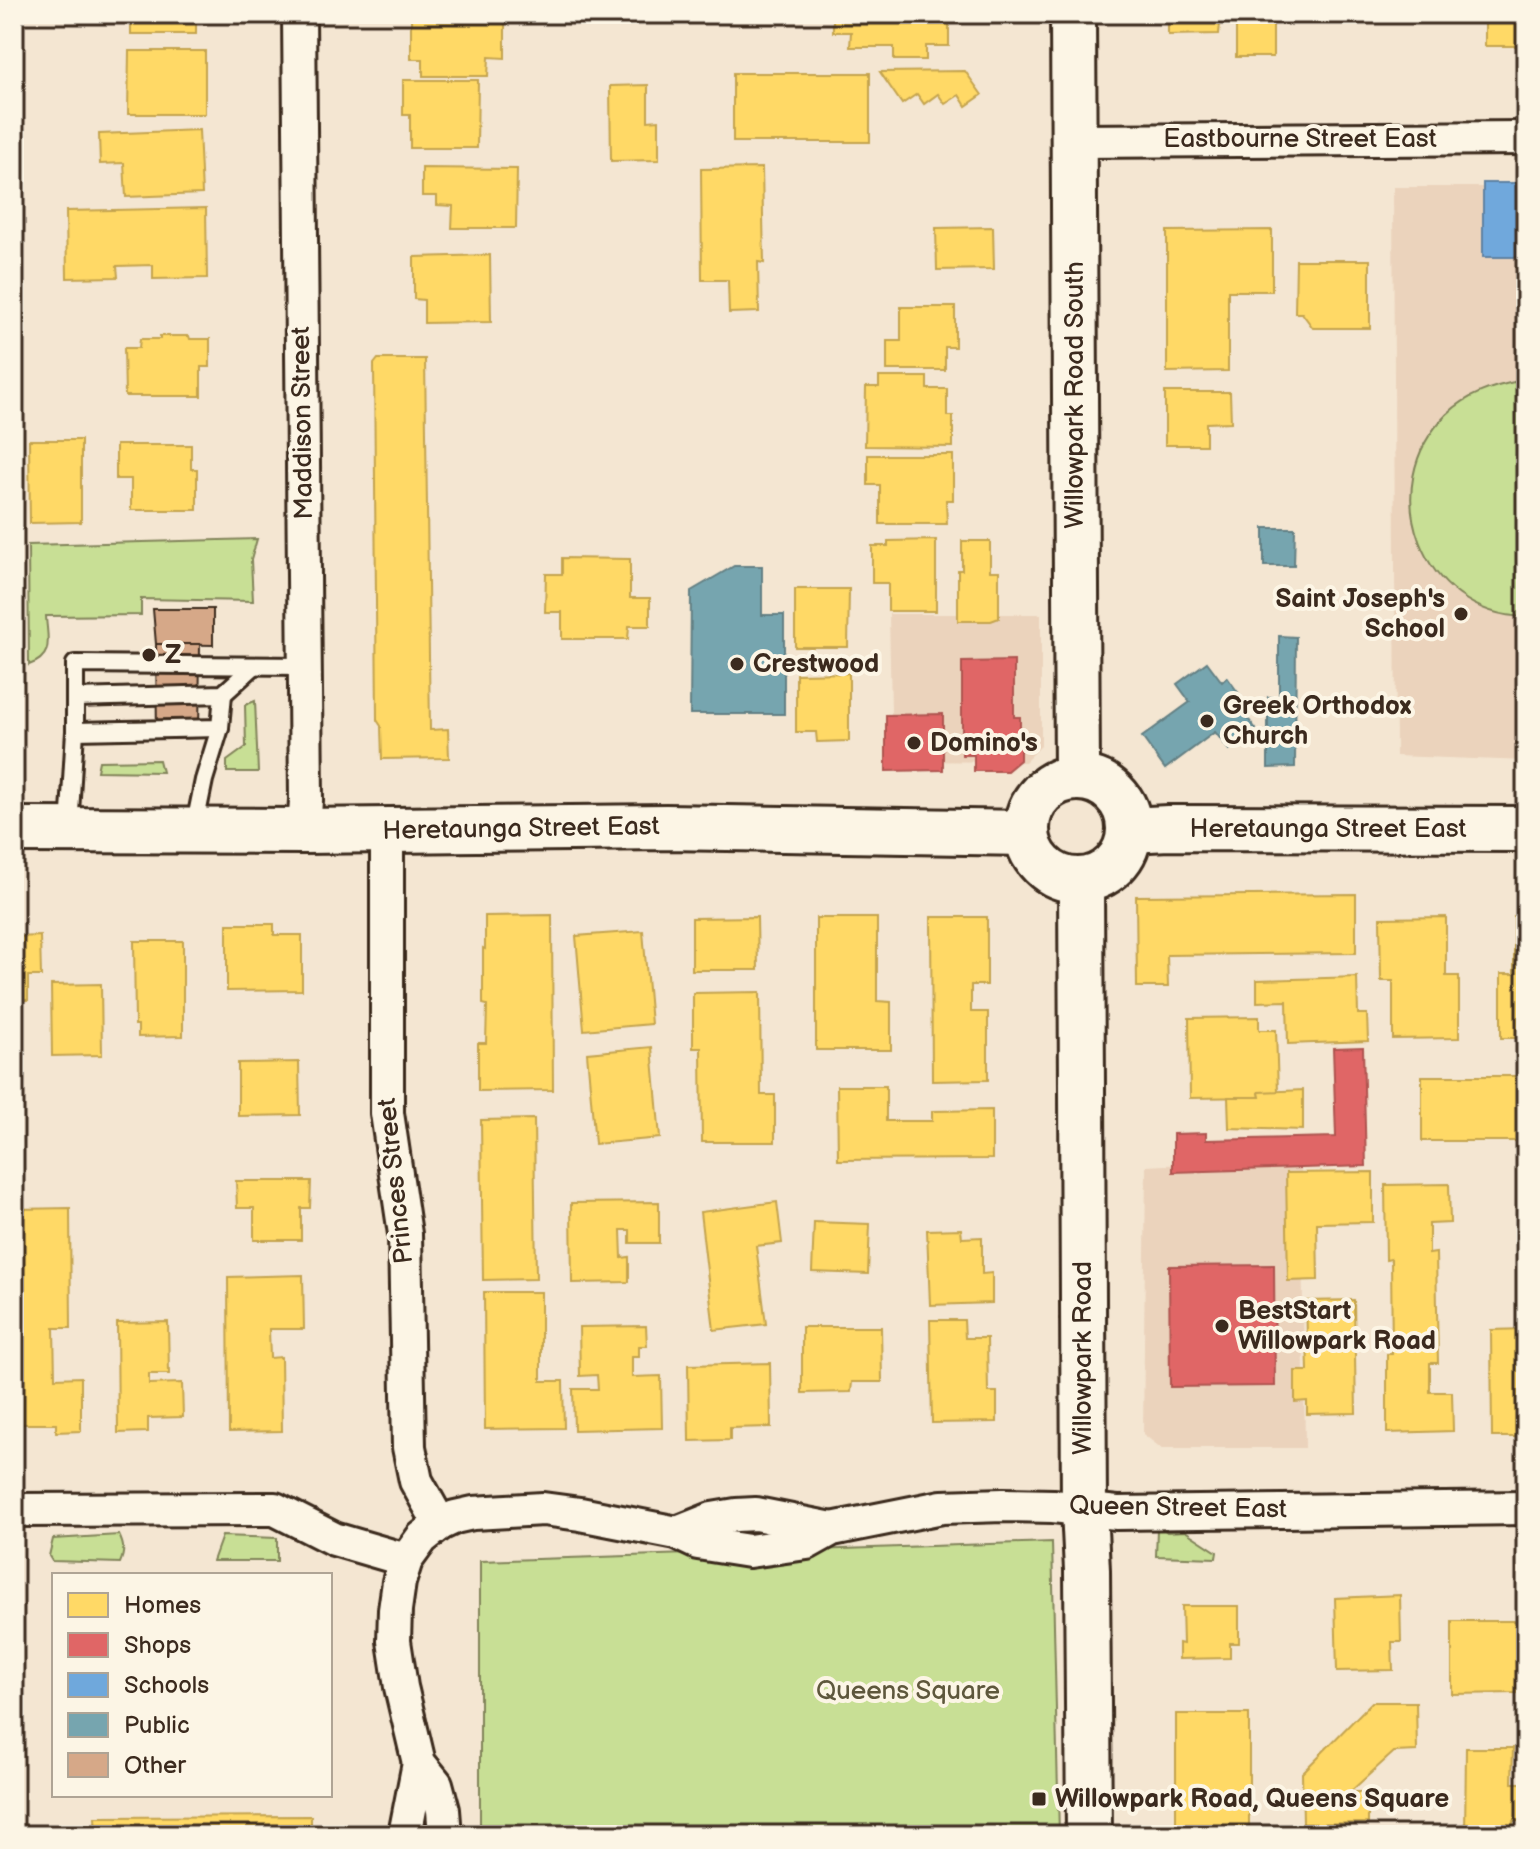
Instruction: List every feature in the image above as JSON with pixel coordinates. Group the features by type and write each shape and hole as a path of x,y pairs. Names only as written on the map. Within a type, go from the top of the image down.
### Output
{"main road":[{"name":"Willowpark Road South","path":"1073,14 1077,776"},
{"path":"1077,776 1108,786 1127,813 1130,830 1127,847 1119,862 1106,872 1081,881 1056,876 1047,870 1030,847 1027,833 1029,816 1045,790 1077,776"},
{"name":"Heretaunga Street East","path":"14,830 666,827 1027,833"},
{"name":"Heretaunga Street East","path":"1130,830 1526,829"},
{"name":"Willowpark Road","path":"1081,881 1089,1835"}],"street":[{"name":"Maddison Street","path":"299,14 304,831"},
{"name":"Eastbourne Street East","path":"1074,141 1526,138"},
{"name":"Princes Street","path":"387,830 387,1113 405,1234 409,1447 416,1481 440,1524"},
{"name":"Queen Street East","path":"406,1560 422,1538 455,1517 543,1509 677,1533 698,1543 749,1551 807,1543 832,1529 942,1507 1003,1505 1117,1513 1526,1508"},
{"path":"14,1510 275,1509 334,1539 406,1560 399,1582 394,1641 419,1763 405,1835"},
{"path":"419,1763 436,1784 445,1835"}],"lane":[{"path":"69,830 75,731 75,664 305,666"},
{"path":"75,698 223,694 254,666"},
{"path":"194,831 206,771 220,728 223,694"},
{"path":"75,731 220,728"}],"shaded area":[{"name":"Saint Joseph's School","path":"1393,187 1526,187 1526,761 1396,756"},
{"path":"889,614 1041,614 1041,746 1025,762 892,761"},
{"path":"1301,1158 1305,1448 1161,1448 1143,1434 1146,1166"}],"green space":[{"path":"1526,381 1526,617 1489,611 1459,595 1435,571 1419,542 1412,509 1413,476 1425,443 1447,414 1481,392"},
{"path":"257,539 251,560 253,601 141,599 141,615 46,616 46,651 43,657 29,665 28,545"},
{"path":"255,701 258,772 227,772 227,761 246,747 245,705"},
{"path":"159,760 162,772 97,771 99,761"},
{"path":"1157,1529 1185,1531 1217,1552 1216,1558 1156,1556"},
{"path":"119,1535 123,1549 120,1563 52,1561 49,1556 53,1539"},
{"path":"222,1536 277,1538 277,1561 213,1561"},
{"name":"Queens Square","path":"1052,1542 1059,1835 480,1835 480,1561"}],"building: Homes":[{"path":"131,14 196,14 196,34 131,34"},
{"path":"411,14 505,14 505,58 489,57 488,76 423,76 423,59 411,59"},
{"path":"833,14 949,14 949,46 926,46 926,60 894,60 894,47 850,47 851,32 833,32"},
{"path":"1168,14 1261,14 1261,21 1273,21 1273,57 1236,57 1236,24 1220,24 1219,34 1168,35"},
{"path":"1485,14 1526,14 1526,46 1485,46"},
{"path":"129,51 205,51 205,114 128,114"},
{"path":"965,71 982,95 966,106 959,95 945,104 938,94 924,104 917,94 902,104 880,72"},
{"path":"733,73 870,73 870,142 733,142"},
{"path":"403,80 478,80 477,148 410,148 410,115 403,115"},
{"path":"648,85 648,121 659,120 659,160 611,161 610,86"},
{"path":"199,130 202,194 126,197 124,163 100,164 99,134"},
{"path":"422,168 517,169 516,228 452,228 453,206 437,205 437,196 422,196"},
{"path":"762,168 764,263 758,262 759,312 729,313 728,280 702,280 701,169"},
{"path":"206,208 207,278 153,279 153,265 117,266 118,277 67,278 66,211"},
{"path":"993,227 994,269 937,270 936,228"},
{"path":"1272,230 1272,291 1228,291 1228,371 1167,372 1167,231"},
{"path":"490,255 491,322 424,323 424,300 414,299 414,257"},
{"path":"1296,260 1370,260 1370,328 1313,328 1302,313 1295,313"},
{"path":"901,307 955,307 955,347 945,347 945,370 887,370 887,341 901,341"},
{"path":"160,336 210,339 210,367 201,367 201,396 125,396 124,348 139,348 140,339 160,339"},
{"path":"378,359 425,359 430,730 448,729 449,758 382,759 381,726 377,720 374,364"},
{"path":"879,377 927,377 927,389 947,389 947,416 953,416 953,447 865,446 866,387 879,387"},
{"path":"1165,392 1230,392 1231,422 1206,423 1206,445 1165,445"},
{"path":"29,440 81,440 81,522 30,523"},
{"path":"116,445 191,445 191,469 197,469 197,510 131,510 131,479 116,479"},
{"path":"868,455 953,455 953,500 946,500 947,524 880,524 880,485 868,485"},
{"path":"936,540 936,611 888,611 888,583 872,583 872,546 888,546 888,541"},
{"path":"962,541 990,541 990,571 999,571 999,618 991,621 958,621 958,570 962,570"},
{"path":"562,558 630,559 630,598 650,598 650,626 629,626 628,639 562,639 562,612 545,612 546,574 562,574"},
{"path":"795,589 849,589 848,647 795,647"},
{"path":"849,673 849,741 817,742 816,732 796,732 796,674"},
{"path":"1356,894 1356,953 1167,955 1168,987 1137,987 1136,896"},
{"path":"552,915 553,1090 478,1091 478,1043 486,1043 487,1005 483,1004 485,916"},
{"path":"757,917 758,970 692,970 692,918"},
{"path":"931,917 987,917 987,985 971,985 971,1012 988,1012 988,1080 932,1081"},
{"path":"1446,917 1446,976 1459,976 1459,1038 1393,1039 1393,981 1381,981 1380,918"},
{"path":"1514,917 1526,917 1526,1038 1501,1038 1501,974 1514,974"},
{"path":"816,918 877,918 877,1001 891,1002 891,1050 816,1050"},
{"path":"227,924 274,924 274,935 302,935 302,990 227,991"},
{"path":"643,931 651,1024 584,1030 576,936"},
{"path":"40,936 41,976 28,976 28,1000 15,1000 14,1017 14,937"},
{"path":"134,941 183,941 183,1036 138,1037 138,1025 135,1025"},
{"path":"1357,977 1358,1014 1367,1014 1368,1041 1288,1044 1287,1001 1257,1002 1257,980"},
{"path":"101,984 102,1055 52,1056 51,985"},
{"path":"760,992 761,1095 775,1095 775,1142 702,1142 701,1048 693,1048 693,993"},
{"path":"1259,1017 1259,1030 1276,1030 1278,1092 1259,1092 1260,1097 1190,1098 1189,1018"},
{"path":"652,1047 660,1138 595,1144 587,1053"},
{"path":"299,1062 300,1115 238,1116 238,1063"},
{"path":"1422,1076 1526,1076 1526,1141 1422,1141"},
{"path":"837,1086 886,1086 886,1121 932,1121 932,1111 992,1110 992,1159 838,1160"},
{"path":"1303,1090 1303,1130 1229,1128 1228,1097 1260,1097 1259,1092"},
{"path":"534,1119 536,1279 483,1280 481,1120"},
{"path":"1373,1172 1373,1222 1317,1223 1318,1280 1288,1281 1286,1173"},
{"path":"236,1181 311,1181 310,1208 301,1208 301,1240 254,1240 254,1208 237,1208"},
{"path":"1449,1184 1450,1223 1429,1224 1429,1254 1436,1253 1438,1363 1430,1363 1430,1392 1452,1392 1453,1431 1387,1433 1387,1354 1392,1354 1391,1259 1386,1260 1385,1185"},
{"path":"659,1202 659,1243 630,1243 630,1230 621,1230 622,1258 629,1257 629,1282 572,1283 571,1203"},
{"path":"777,1202 782,1243 756,1246 766,1324 714,1330 700,1212"},
{"path":"70,1208 71,1328 54,1328 55,1378 81,1377 81,1431 56,1432 56,1424 14,1424 14,1323 18,1322 17,1209"},
{"path":"814,1222 870,1224 868,1274 812,1272"},
{"path":"961,1229 962,1238 982,1237 982,1274 992,1273 992,1303 930,1305 927,1230"},
{"path":"303,1275 304,1329 269,1329 270,1358 281,1357 282,1431 229,1432 228,1277"},
{"path":"484,1292 541,1292 541,1381 563,1381 564,1428 485,1429"},
{"path":"1354,1300 1356,1413 1307,1414 1307,1401 1295,1402 1295,1371 1308,1371 1306,1301"},
{"path":"930,1320 964,1320 965,1338 987,1338 988,1392 997,1392 997,1422 932,1423"},
{"path":"168,1322 169,1374 149,1374 149,1384 182,1383 183,1417 148,1418 148,1432 118,1433 117,1323"},
{"path":"646,1326 647,1346 639,1346 639,1357 632,1357 632,1377 661,1376 662,1428 574,1430 573,1389 598,1389 597,1375 580,1376 579,1327"},
{"path":"802,1327 881,1327 882,1382 852,1382 851,1392 802,1393"},
{"path":"1526,1329 1526,1437 1492,1437 1491,1330"},
{"path":"770,1363 771,1427 730,1428 730,1440 689,1441 688,1365"},
{"path":"1400,1595 1401,1642 1392,1642 1393,1670 1337,1671 1335,1598"},
{"path":"1182,1606 1239,1606 1239,1643 1230,1643 1230,1658 1179,1659 1179,1643 1183,1644"},
{"path":"1452,1621 1517,1621 1517,1693 1452,1694"},
{"path":"17,1698 18,1757 14,1757 14,1699"},
{"path":"1372,1702 1416,1702 1417,1751 1394,1752 1350,1792 1368,1792 1368,1823 1303,1824 1302,1773"},
{"path":"1176,1714 1249,1714 1249,1835 1176,1835"},
{"path":"1466,1748 1513,1748 1512,1783 1526,1783 1526,1821 1513,1821 1513,1835 1465,1835"},
{"path":"311,1816 311,1835 96,1835 95,1817"}],"building: Shops":[{"path":"1014,661 1014,717 1020,717 1020,760 1007,771 974,771 974,755 962,755 962,662"},
{"name":"Domino's","path":"943,714 943,770 886,771 886,715"},
{"path":"1363,1047 1366,1166 1173,1172 1173,1134 1206,1133 1206,1140 1336,1137 1333,1048"},
{"name":"BestStart Willowpark Road","path":"1274,1265 1275,1386 1170,1387 1169,1266"}],"building: Schools":[{"path":"1483,183 1526,183 1526,257 1483,257"}],"building: Public":[{"path":"1264,528 1295,528 1294,566 1264,566"},
{"name":"Crestwood","path":"734,566 762,566 762,615 784,615 784,714 690,714 691,591"},
{"path":"1279,636 1296,637 1295,767 1268,768 1268,697 1279,697"},
{"name":"Greek Orthodox Church","path":"1207,662 1222,682 1227,677 1249,708 1243,712 1256,729 1229,750 1215,732 1165,769 1142,737 1190,702 1177,684"}],"building: Other":[{"path":"153,609 213,609 213,645 156,644"},
{"path":"156,644 200,644 199,738 157,739"}],"place":[{"name":"Saint Joseph's School","path":"1461,614"},
{"name":"Z","path":"149,655"},
{"name":"Crestwood","path":"737,664"},
{"name":"Greek Orthodox Church","path":"1207,721"},
{"name":"Domino's","path":"914,743"},
{"name":"BestStart Willowpark Road","path":"1222,1326"},
{"name":"Willowpark Road, Queens Square","path":"1039,1799"}]}
